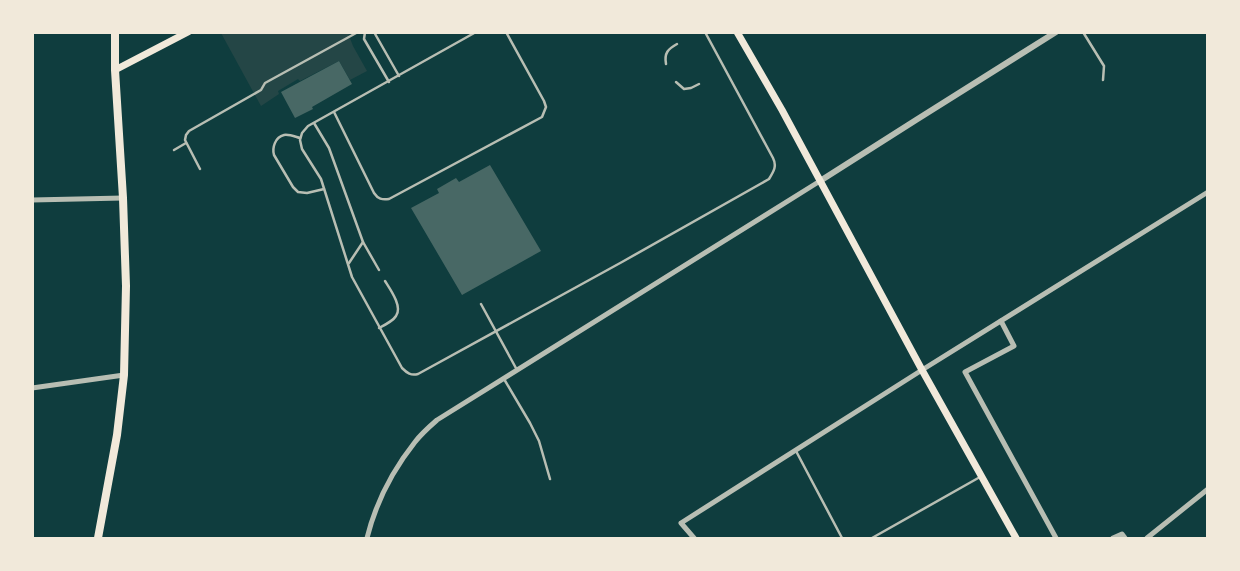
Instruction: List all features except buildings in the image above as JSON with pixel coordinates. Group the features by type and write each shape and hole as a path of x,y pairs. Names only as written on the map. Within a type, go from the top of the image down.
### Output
{"main road":[{"path":"98,538 117,435 124,375 126,286 115,70 115,32"},
{"path":"115,70 188,32"},
{"path":"738,32 1016,538"}],"street":[{"path":"367,538 374,512 393,473 416,441 437,420 1056,32"},
{"path":"694,538 681,523 1208,192"},
{"path":"32,200 123,198"},
{"path":"1001,321 1014,346 965,372 1056,538"},
{"path":"32,388 124,375"},
{"path":"1147,538 1208,489"},
{"path":"1113,538 1122,534 1125,538"}],"lane":[{"path":"200,169 185,140 189,131 261,90 266,83 358,32"},
{"path":"365,32 364,39 389,82"},
{"path":"374,32 399,76"},
{"path":"476,32 308,126 300,138 302,149 316,169 324,189 358,291 402,368 407,373 413,375 418,374 769,179 776,163 705,32"},
{"path":"334,112 374,193 379,199 389,200 542,116 546,107 544,101 506,32"},
{"path":"1083,32 1104,66 1103,80"},
{"path":"666,64 665,55 668,49 677,44"},
{"path":"676,82 684,89 699,84"},
{"path":"314,123 329,148 363,242 379,270"},
{"path":"300,138 282,135 274,145 274,155 298,192 301,194 324,189"},
{"path":"174,150 186,143"},
{"path":"348,264 363,242"},
{"path":"379,328 394,318 398,311 396,302 385,281"},
{"path":"481,304 517,370"},
{"path":"504,378 539,441 550,479"},
{"path":"796,450 842,538"},
{"path":"872,538 981,476"}],"shaded area":[{"path":"221,33 348,33 367,71 350,80 339,61 300,81 298,79 278,91 279,94 261,106"}]}
